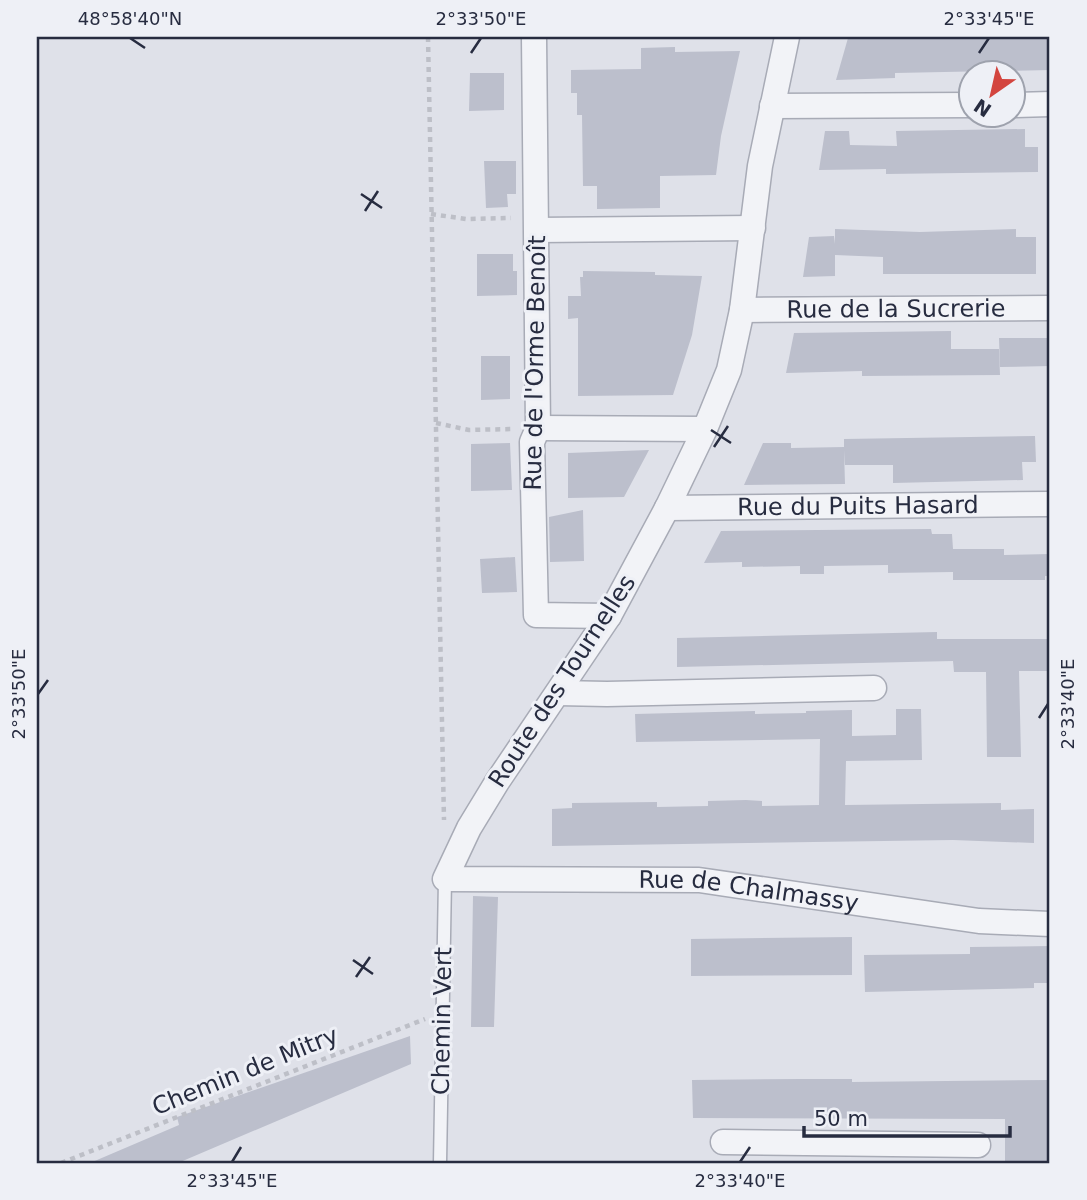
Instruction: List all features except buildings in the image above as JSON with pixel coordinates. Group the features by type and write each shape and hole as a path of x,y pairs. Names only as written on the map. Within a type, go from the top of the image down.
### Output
{"street":[{"name":"Rue de l'Orme Benoît","path":"534,37 538,428 532,442 536,615 609,616"},
{"name":"Route des Tournelles","path":"445,879 469,828 497,782 609,616 667,508 705,429 729,370 741,310 760,166 786,37"},
{"path":"1028,105 1050,104"},
{"path":"772,106 958,105"},
{"path":"537,224 753,228"},
{"name":"Rue de la Sucrerie","path":"741,310 1050,308"},
{"path":"538,428 705,429"},
{"name":"Rue du Puits Hasard","path":"667,508 1050,504"},
{"path":"558,693 874,688"},
{"name":"Rue de Chalmassy","path":"445,879 699,880 979,921 1050,924"},
{"path":"723,1142 925,1154 978,1145"}],"lane":[{"name":"Chemin Vert","path":"440,1163 445,879"}],"path":[{"path":"428,37 444,824"},
{"path":"431,214 537,224"},
{"path":"436,423 469,430 538,428"},
{"name":"Chemin de Mitry","path":"61,1163 442,1012"}]}
